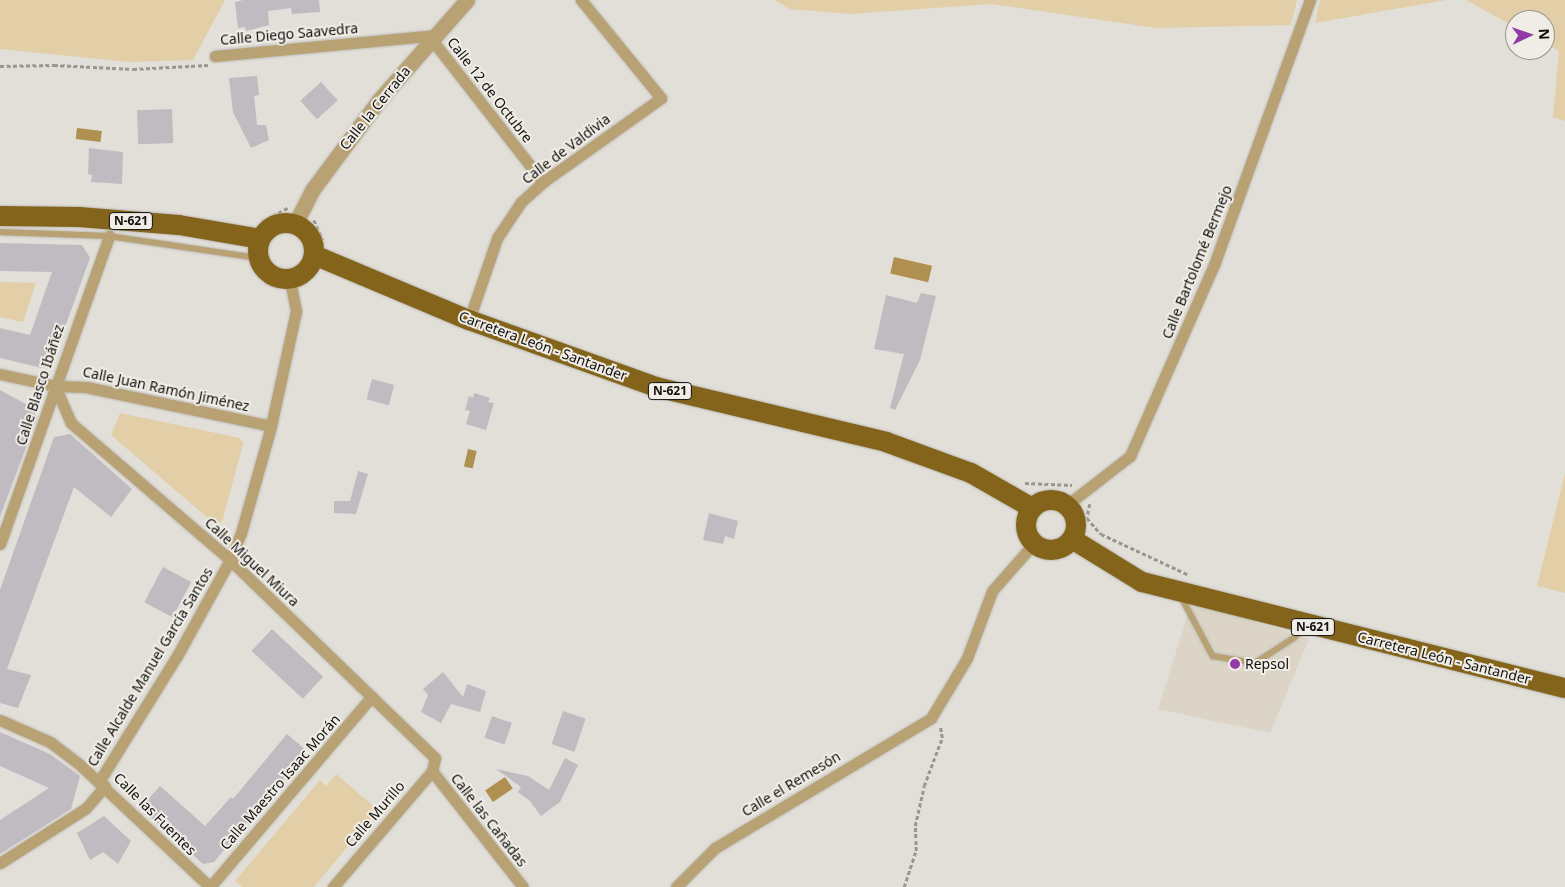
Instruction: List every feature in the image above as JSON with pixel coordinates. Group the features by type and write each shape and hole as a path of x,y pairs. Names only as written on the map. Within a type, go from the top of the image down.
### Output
{"highway":[{"name":"N-621","path":"0,216 79,217 179,225 259,248"},
{"path":"295,224 311,238 314,255 306,271 290,279 273,276 259,248 274,226 295,224"},
{"name":"Carretera León - Santander","path":"314,255 469,320 656,387 886,442 971,473 1032,508"},
{"path":"1049,499 1067,505 1076,519 1072,538 1055,550 1034,544 1025,524 1032,508 1049,499"},
{"name":"Carretera León - Santander","path":"1072,538 1142,582 1565,688"}],"street":[{"name":"Calle la Cerrada","path":"295,224 326,170 379,100 468,0"},
{"name":"Calle de Valdivia","path":"469,320 497,238 521,202 543,182 661,98 581,0"},
{"name":"Calle Bartolomé Bermejo","path":"1067,505 1130,456 1214,265 1310,0"},
{"name":"Calle Diego Saavedra","path":"215,56 434,37"},
{"name":"Calle 12 de Octubre","path":"434,37 543,182"},
{"name":"Calle Blasco Ibáñez","path":"0,544 109,236"},
{"name":"Calle Alcalde Manuel García Santos","path":"0,863 86,808 177,656 230,560 241,533 271,426 296,311 290,279"},
{"name":"Calle Juan Ramón Jiménez","path":"0,374 55,386 86,387 271,426"},
{"name":"Calle Miguel Miura","path":"55,386 71,423 230,560 435,758"},
{"path":"931,718 967,658 992,591 1034,544"},
{"name":"Calle Maestro Isaac Morán","path":"210,887 372,696"},
{"name":"Calle el Remesón","path":"676,887 715,848 931,718"},
{"name":"Calle las Fuentes","path":"0,720 50,742 102,783 210,887"},
{"name":"Calle Murillo","path":"333,887 432,771 435,758"},
{"name":"Calle las Cañadas","path":"432,771 523,887"}],"lane":[{"path":"0,232 109,236 259,248"},
{"path":"1179,591 1213,656 1255,664 1294,638 1304,624"}],"path":[{"name":"Calle Diego Saavedra","path":"0,66 54,65 133,69 208,66 215,56"},
{"path":"904,887 916,851 915,826 924,786 942,738 941,727 931,718"}],"shaded area":[{"path":"0,0 225,0 193,60 129,62 0,49"},
{"path":"774,0 1297,0 1291,25 1156,28 992,4 849,14 790,9"},
{"path":"1320,0 1446,0 1315,23"},
{"path":"1466,0 1565,0 1565,121 1553,117 1559,51 1555,49 1555,10 1505,10 1505,21"},
{"path":"77,128 102,131 100,142 76,139"},
{"path":"894,257 932,266 928,282 890,274"},
{"path":"0,282 36,283 23,322 0,317"},
{"path":"120,413 240,438 243,444 222,522 215,524 111,435"},
{"path":"468,449 477,451 473,469 464,467"},
{"path":"1565,473 1565,593 1537,586"},
{"path":"1192,601 1309,639 1270,733 1158,709"},
{"path":"336,774 378,810 314,887 242,887 235,881 320,780 326,786"},
{"path":"505,777 513,789 493,802 485,790"}],"building":[{"path":"243,0 319,0 320,12 292,14 291,8 268,11 269,25 246,31 245,27 238,28 235,2"},
{"path":"257,76 259,95 254,96 257,125 266,125 269,140 251,148 233,112 229,78"},
{"path":"321,82 338,101 317,119 300,101"},
{"path":"172,109 173,143 138,144 137,110"},
{"path":"89,148 123,152 122,184 91,182 92,175 88,174"},
{"path":"0,243 82,245 90,258 51,366 42,368 0,358 0,328 30,335 52,272 0,271"},
{"path":"921,293 936,296 920,360 895,410 890,408 904,354 874,349 886,295 917,303"},
{"path":"372,379 394,385 389,405 367,399"},
{"path":"0,390 33,408 37,418 0,517"},
{"path":"474,393 490,398 488,402 494,403 486,430 466,424 470,411 465,410 469,396 473,398"},
{"path":"70,434 132,489 111,517 74,487 7,669 31,675 18,708 0,703 0,590 54,437"},
{"path":"358,471 368,474 356,514 334,513 334,501 350,501"},
{"path":"709,513 738,521 734,539 725,536 723,544 703,540"},
{"path":"163,567 191,582 172,617 144,602"},
{"path":"272,629 323,677 303,699 252,651"},
{"path":"443,672 463,697 467,684 486,691 480,712 451,704 441,723 421,712 428,695 423,689"},
{"path":"563,711 586,719 574,752 552,744"},
{"path":"492,716 512,723 504,745 485,738"},
{"path":"0,732 50,754 80,776 71,809 0,854 0,820 49,788 0,766"},
{"path":"287,734 307,751 214,862 203,864 140,808 160,786 205,826 231,797 233,799"},
{"path":"565,758 578,765 560,802 541,816 530,801 518,792 521,787 496,769 528,776 549,790"},
{"path":"104,816 131,841 118,864 103,852 90,860 77,833"}],"place":[{"name":"Repsol","path":"1235,664"}]}
